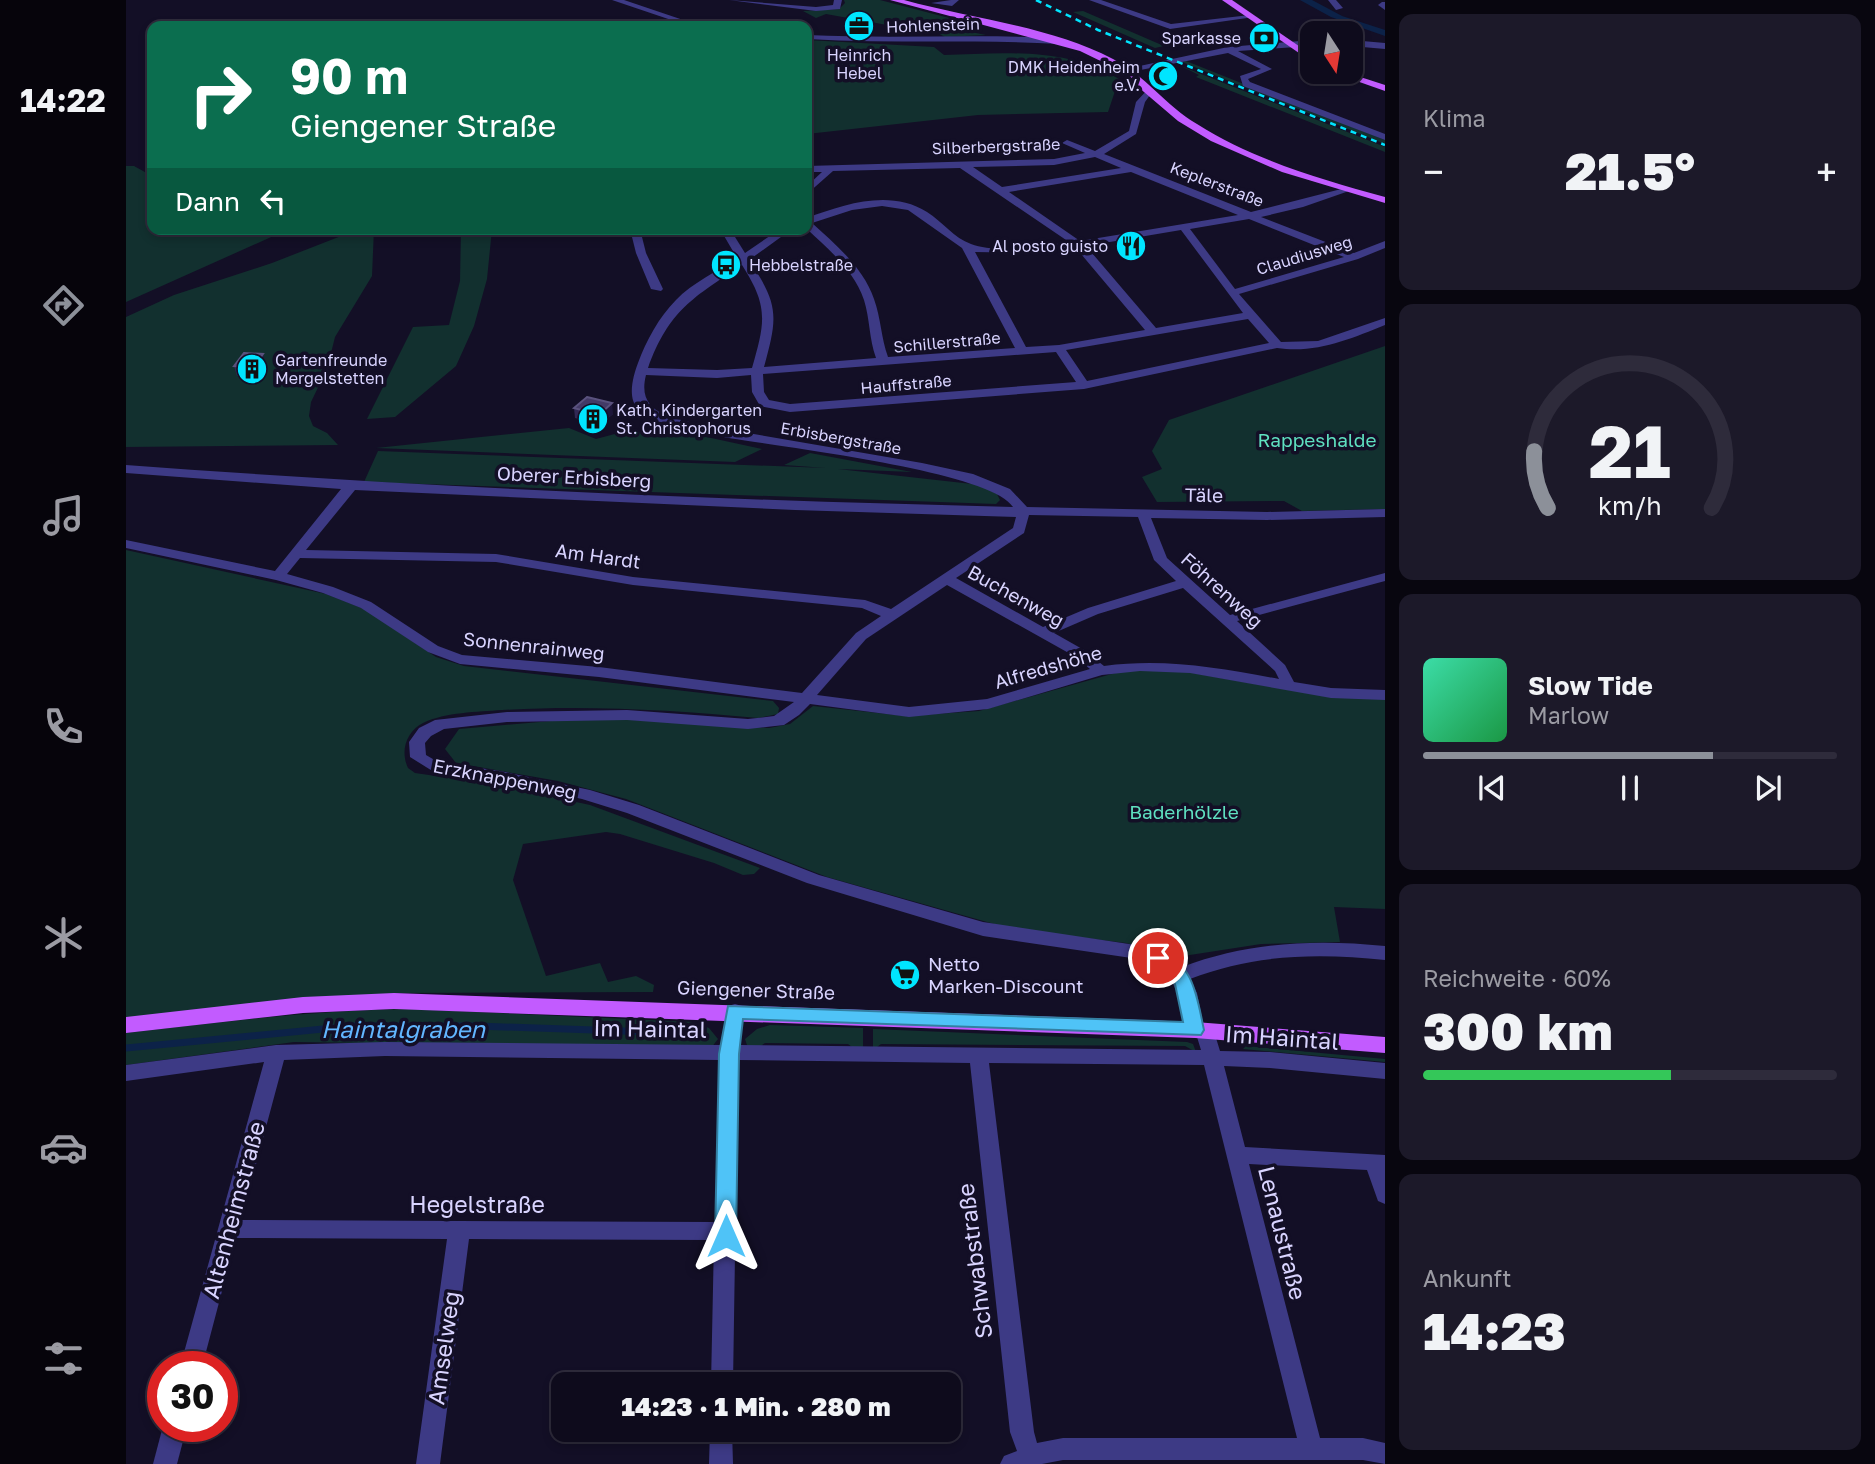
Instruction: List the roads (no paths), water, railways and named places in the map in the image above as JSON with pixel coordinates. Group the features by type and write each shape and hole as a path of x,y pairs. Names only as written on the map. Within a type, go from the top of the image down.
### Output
{"main road":[{"path":"894,0 1055,41 1125,70 1168,108 1214,138 1270,163 1385,200"},
{"path":"1226,0 1300,52"},
{"path":"1363,81 1385,88"},
{"name":"Giengener Straße","path":"126,1025 354,1001 735,1011 1200,1030 1385,1045"}],"street":[{"path":"615,0 681,21"},
{"path":"733,0 816,9 837,7 840,2 838,0"},
{"path":"922,8 938,1 952,5 955,0"},
{"path":"1093,0 1163,25 1250,17"},
{"path":"1332,0 1339,8"},
{"path":"1198,12 1213,20"},
{"name":"Hohlenstein","path":"812,37 877,41 1000,37 1055,41"},
{"path":"1125,70 1228,50 1300,44"},
{"path":"1363,44 1385,46"},
{"path":"1228,50 1268,69 1243,78 1246,84 1385,137"},
{"name":"Silberbergstraße","path":"812,169 1054,162 1097,154 1133,132 1141,102 1149,91"},
{"name":"Keplerstraße","path":"1067,143 1255,215 1354,257"},
{"path":"963,164 1077,244 1153,332"},
{"path":"812,186 832,167"},
{"path":"1001,190 1135,169"},
{"path":"812,220 853,206 872,203 904,206 927,216 947,235 967,247 1007,250 1077,244 1255,215 1319,200 1345,189"},
{"path":"1183,226 1232,293 1277,345 1301,348 1317,346 1385,321"},
{"path":"812,227 860,278 870,302 876,347 884,363"},
{"path":"636,235 641,253 657,289"},
{"path":"729,235 761,284 770,324 757,372"},
{"name":"Erbisbergstraße","path":"777,235 681,301 662,324 648,351 638,390 642,407 659,418 702,429 979,480 1012,496 1022,510"},
{"name":"Claudiusweg","path":"1232,293 1354,257 1385,244"},
{"path":"967,247 1023,352"},
{"name":"Schillerstraße","path":"643,370 682,373 757,372 1023,352 1251,315"},
{"name":"Hauffstraße","path":"757,372 756,391 764,403 790,408 1084,385 1277,345"},
{"path":"1059,348 1084,385"},
{"name":"Oberer Erbisberg","path":"126,469 351,486 795,506 1022,510"},
{"path":"278,576 351,486"},
{"name":"Täle","path":"1022,510 1385,513"},
{"name":"Erzknappenweg","path":"1022,510 1022,525 1016,534 892,615 853,644 789,716 766,724 615,715 507,717 451,722 425,732 417,742 417,753 422,763 434,767 538,783 619,805 771,864 915,910 1018,936 1149,954 1167,962 1180,975"},
{"name":"Föhrenweg","path":"1143,513 1161,560 1284,673 1287,686"},
{"name":"Sonnenrainweg","path":"126,544 278,576 355,600 433,649 460,659 576,669 805,698"},
{"name":"Am Hardt","path":"296,554 496,558 613,578 865,604 892,615"},
{"path":"1226,620 1385,577"},
{"name":"Buchenweg","path":"947,579 1044,632 1079,653 1101,671"},
{"path":"1044,632 1093,611 1184,583"},
{"name":"Alfredshöhe","path":"805,698 890,711 950,710 1006,700 1101,671 1140,666 1174,667 1340,694 1385,695"},
{"path":"1200,1030 1180,975 1233,956 1282,948 1327,947 1385,953"},
{"path":"722,1372 729,1054 735,1011"},
{"name":"Lenaustraße","path":"1200,1030 1211,1058 1311,1449"},
{"name":"Im Haintal","path":"126,1073 276,1053 385,1049 1211,1058 1270,1060 1385,1071"},
{"name":"Altenheimstraße","path":"195,1351 276,1053"},
{"name":"Schwabstraße","path":"979,1057 1022,1432 1021,1460"},
{"path":"1235,1155 1380,1163 1385,1195"},
{"name":"Hegelstraße","path":"228,1230 726,1231"},
{"name":"Amselweg","path":"428,1464 459,1232"},
{"path":"165,1464 171,1442"},
{"path":"721,1442 721,1464"},
{"path":"1021,1460 1063,1449 1363,1449 1385,1454"}],"water":[{"path":"1300,0 1312,0 1357,21 1342,21"},
{"path":"1363,23 1385,30 1385,36 1363,28"}],"waterway":[{"name":"Haintalgraben","path":"126,1048 354,1026 477,1026 680,1033"}],"railway":[{"path":"1036,0 1098,30 1385,145"}],"place":[{"name":"Heinrich Hebel","path":"859,26"},
{"name":"Sparkasse","path":"1264,38"},
{"name":"DMK Heidenheim e.V.","path":"1163,76"},
{"name":"Al posto guisto","path":"1131,246"},
{"name":"Hebbelstraße","path":"726,265"},
{"name":"Gartenfreunde Mergelstetten","path":"252,369"},
{"name":"Kath. Kindergarten St. Christophorus","path":"593,419"},
{"name":"Netto Marken-Discount","path":"905,975"}],"park label":[{"name":"Rappeshalde","path":"1317,440"},
{"name":"Baderhölzle","path":"1184,812"}]}
